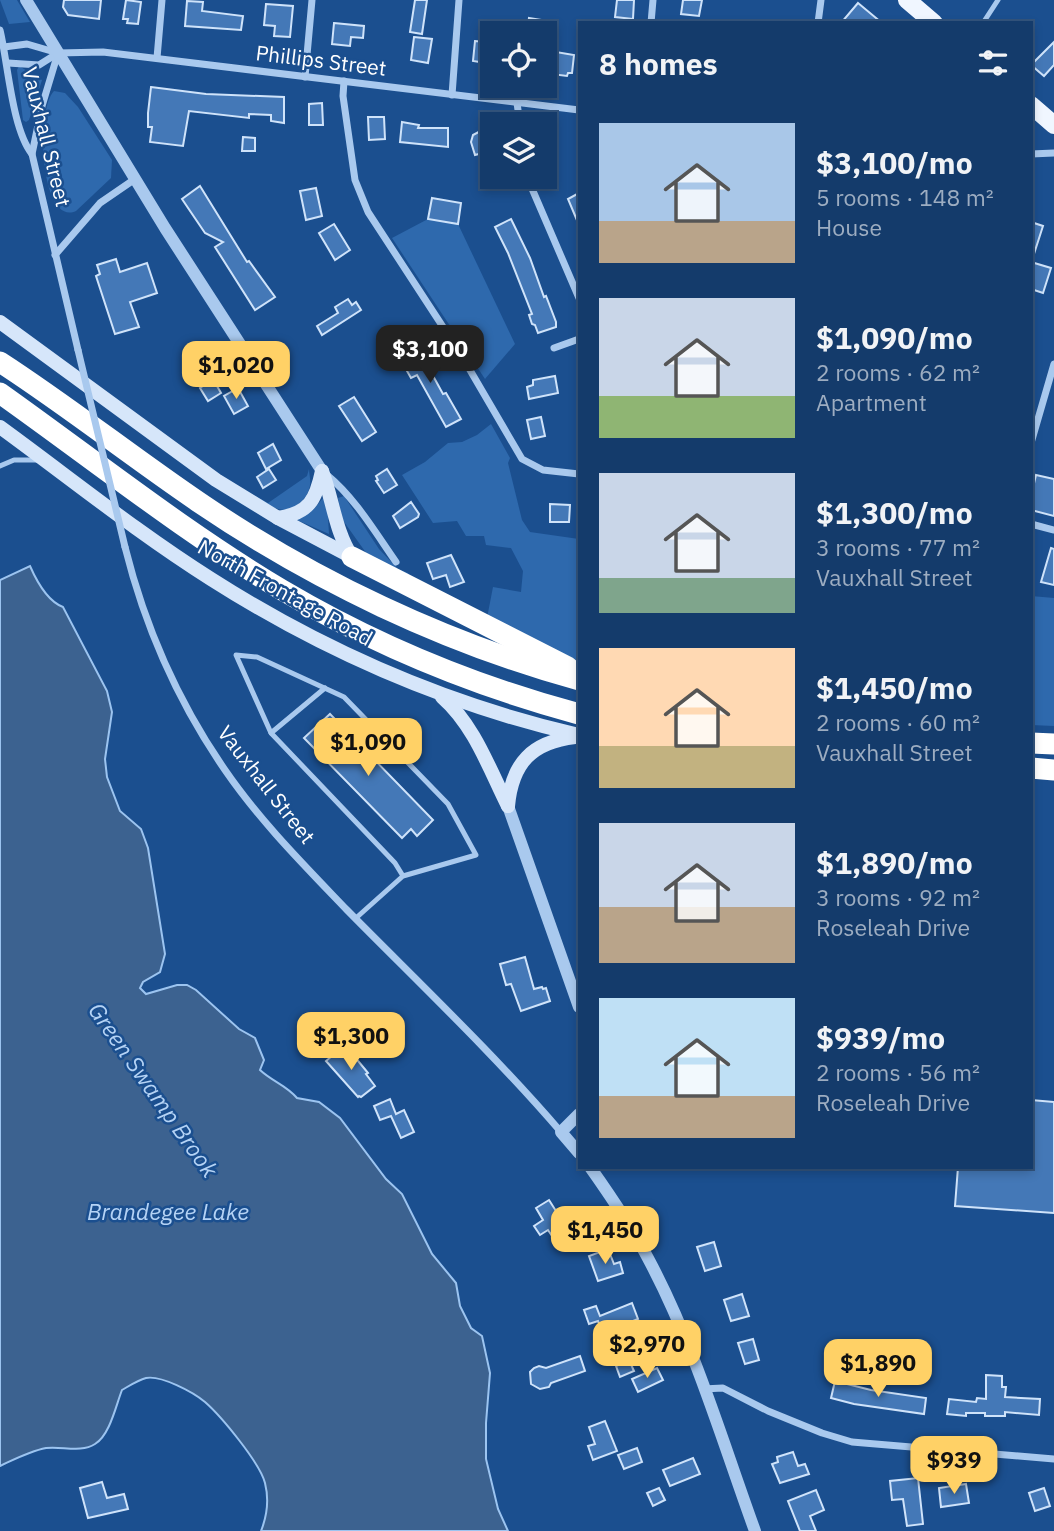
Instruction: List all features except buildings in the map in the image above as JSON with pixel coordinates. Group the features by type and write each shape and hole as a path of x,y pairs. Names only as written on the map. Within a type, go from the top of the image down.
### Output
{"highway":[{"path":"0,362 201,504 320,575 463,641 578,680"},
{"path":"0,393 196,534 315,609 394,648 456,674 578,714"},
{"path":"352,557 578,672"},
{"path":"1033,743 1054,744"},
{"path":"1033,768 1054,769"}],"main road":[{"path":"907,0 932,21"},
{"path":"1033,107 1054,125"},
{"path":"0,322 205,472 278,518 352,557"},
{"name":"North Frontage Road","path":"0,428 187,563 243,599 353,658 436,693 578,736"},
{"path":"278,518 295,514 311,503 322,471"},
{"path":"322,471 341,536 352,557"},
{"path":"436,693 464,721 508,806"},
{"path":"508,806 514,775 529,754 544,745 578,736"}],"street":[{"name":"Vauxhall Street","path":"26,0 135,178 322,471 345,493 396,562"},
{"path":"157,58 162,0"},
{"path":"305,76 312,0"},
{"path":"452,94 459,0"},
{"path":"651,21 653,0"},
{"path":"818,21 821,0"},
{"name":"Vauxhall Street","path":"0,30 19,127 32,154 125,547 154,638 181,697 206,741 236,785 273,831 578,1152"},
{"name":"Phillips Street","path":"4,47 27,44 58,53 103,52 578,110"},
{"name":"Phillips Street","path":"8,63 39,65 58,53"},
{"path":"32,154 42,106 58,53"},
{"path":"344,81 343,96 355,180 368,212 460,353 522,459 543,470 578,474"},
{"path":"517,103 518,112"},
{"path":"1033,154 1054,153"},
{"name":"Vauxhall Street","path":"55,255 100,203 135,178"},
{"path":"532,189 578,296"},
{"path":"554,348 578,339"},
{"path":"1033,436 1054,364"},
{"path":"1033,525 1054,530"},
{"path":"508,806 578,1004"},
{"path":"561,1132 578,1115"},
{"path":"591,1169 651,1263 704,1389 755,1531"},
{"path":"704,1389 723,1388 768,1411 852,1442 1054,1460"}],"lane":[{"path":"984,21 998,0"},
{"path":"0,466 20,459 47,462"},
{"path":"356,918 403,876 475,855 448,804 344,697 257,657 236,655 271,733 395,863 403,876"},
{"path":"271,733 325,688"}],"shaded area":[{"path":"0,0 17,0 30,22 9,24"},
{"path":"19,66 42,80 26,122 23,120 17,70"},
{"path":"54,91 65,93 78,107 112,160 111,178 76,211 64,211 55,202 44,164 44,120"},
{"path":"428,219 458,224 515,344 485,379 392,238"},
{"path":"491,424 510,458 508,463 522,520 530,532 578,539 578,661 487,618 493,587 521,592 523,571 511,548 486,545 484,536 466,536 457,521 433,523 402,475 425,462 448,443 462,442"},
{"path":"309,469 309,491 298,504 289,509 283,510 268,505 239,487 268,503 307,476"},
{"path":"344,496 379,549 398,569 408,573 415,584 369,557 342,519 338,498"},
{"path":"323,498 327,502 329,534 297,520 314,509"},
{"path":"1033,596 1054,598 1054,726 1033,725"}],"water":[{"name":"Brandegee Lake","path":"30,566 47,596 63,607 107,691 112,712 105,759 107,777 120,811 141,829 148,848 165,954 160,972 143,982 140,988 146,994 177,985 187,985 196,990 239,1029 255,1038 264,1060 260,1070 297,1098 319,1102 340,1118 386,1179 402,1194 432,1254 456,1283 460,1306 471,1328 482,1336 490,1373 486,1459 498,1509 508,1531 261,1531 267,1507 266,1489 262,1474 248,1452 205,1402 177,1385 160,1379 146,1378 122,1390 109,1427 100,1440 90,1447 40,1449 0,1466 0,580"}],"water label":[{"name":"Green Swamp Brook","path":"153,1090"}]}
